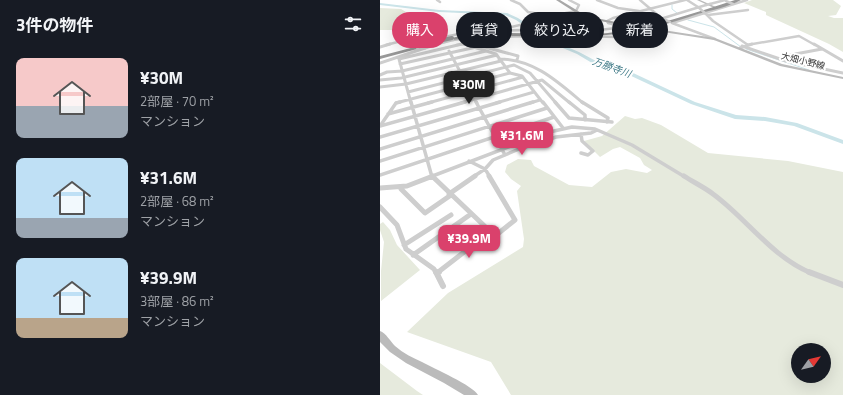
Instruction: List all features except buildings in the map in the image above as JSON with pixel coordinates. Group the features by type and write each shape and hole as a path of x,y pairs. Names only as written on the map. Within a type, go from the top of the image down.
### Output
{"highway":[{"path":"668,18 712,5 739,0"},
{"path":"712,5 734,3"},
{"path":"448,40 490,35 520,34"},
{"path":"380,57 406,48"},
{"path":"380,57 421,48"}],"main road":[{"path":"558,0 575,11"},
{"path":"698,0 712,5"},
{"path":"604,20 612,22"},
{"name":"大畑小野線","path":"668,32 715,39 741,47 782,65 843,78"},
{"path":"380,335 399,354 420,368 442,377 473,395"}],"street":[{"path":"511,0 520,4 528,12"},
{"path":"569,0 579,6 575,11 570,12"},
{"path":"597,0 618,8 641,12 686,0 698,7 713,21 748,45"},
{"path":"640,0 653,12"},
{"path":"706,0 712,5"},
{"path":"668,17 725,0 748,10 708,15"},
{"path":"671,22 747,0"},
{"path":"607,21 612,19"},
{"path":"604,29 625,27 608,23 607,21"},
{"path":"668,21 715,39"},
{"path":"452,39 454,42 498,36 520,36"},
{"path":"741,47 799,36 843,61"},
{"path":"448,39 456,37"},
{"path":"380,48 392,44"},
{"path":"380,52 389,45"},
{"path":"456,45 448,47 450,53 505,155"},
{"path":"741,47 786,61 843,73"},
{"path":"380,63 421,48"},
{"path":"421,48 399,59 432,178 495,236 515,220 485,169 469,161"},
{"path":"400,64 471,48"},
{"path":"478,48 496,55 510,73"},
{"path":"489,48 506,54 518,56 517,60"},
{"path":"811,67 790,55 822,49"},
{"path":"380,75 387,72 403,71 486,51"},
{"path":"380,80 404,77 496,55"},
{"path":"380,87 406,84 500,60 517,60 546,74 585,105 608,118 607,122"},
{"path":"408,92 505,66 514,65 530,73 569,118 612,122"},
{"path":"380,126 396,103 510,73 523,77 563,128"},
{"path":"388,114 523,77"},
{"path":"380,126 542,80 560,93 572,106 586,115 585,120"},
{"path":"380,137 534,92"},
{"path":"380,149 540,100"},
{"path":"380,161 547,108"},
{"path":"380,175 554,117"},
{"path":"380,188 401,187 432,178 469,161 544,133 563,128 597,130 632,146 713,194 783,256 802,269 843,285"},
{"path":"401,187 401,189 425,213 485,169 493,160 519,149 556,137 590,134 597,130"},
{"path":"581,134 582,140 593,151 588,155 581,153"},
{"path":"380,207 397,225 406,249 434,269 443,286"},
{"path":"413,255 471,214"},
{"path":"404,245 451,215"},
{"path":"437,273 490,232"}],"shaded area":[{"path":"752,0 833,0 841,6 836,15 828,16 843,18 843,52 766,15 766,12 744,3"},
{"path":"380,8 401,9 406,12 392,12 392,30 380,30"},
{"path":"625,116 635,119 642,118 661,125 708,153 788,161 843,172 843,395 511,395 491,362 407,332 448,293 523,247 524,239 517,191 521,186 511,179 505,172 507,165 518,159 531,160 534,166 569,185 592,187 611,172 626,169 647,173 652,170 644,165 640,158 620,147 613,149 600,157 584,141 602,136"},
{"path":"383,222 390,230 397,245 420,270 381,301 381,271 384,242 380,230 380,224"},
{"path":"380,363 417,391 423,395 380,395"}],"waterway":[{"name":"万勝寺川","path":"380,4 439,11 506,14 517,19 559,45 594,62 629,73 693,103 735,117 765,119 795,124 843,142"},
{"path":"672,5 672,9 677,13"},
{"path":"688,20 714,27 741,47"},
{"path":"746,49 809,70"}]}
